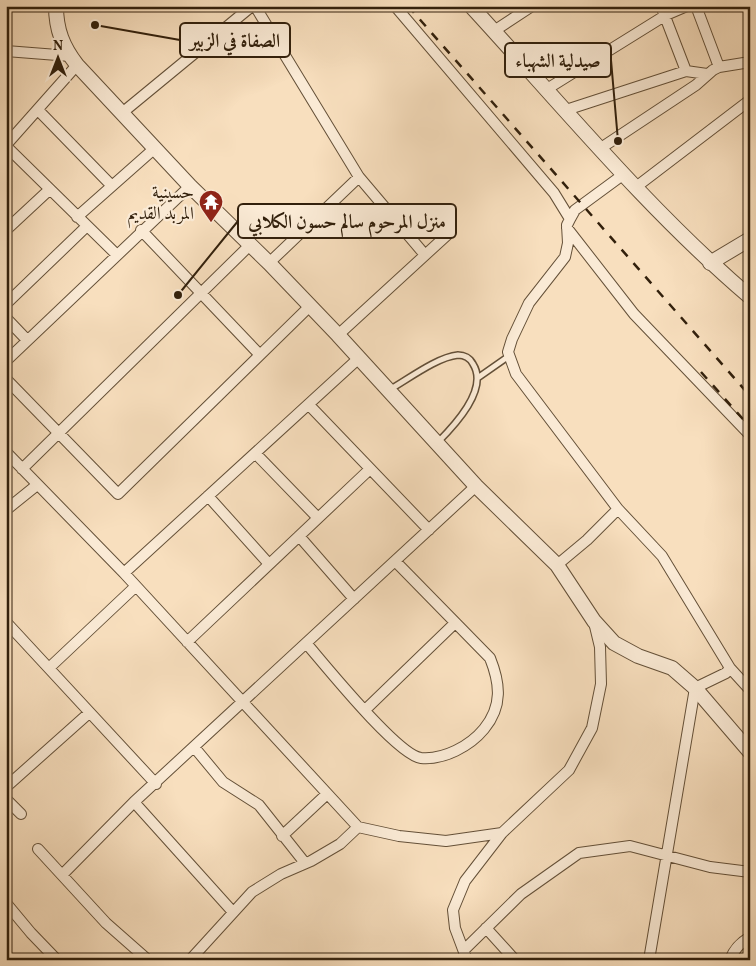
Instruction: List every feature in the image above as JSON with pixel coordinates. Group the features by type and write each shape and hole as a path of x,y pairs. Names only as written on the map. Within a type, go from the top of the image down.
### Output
{"street":[{"path":"56,6 59,34 74,61 190,186 269,263 338,335 476,486 557,565 594,621 614,643 638,656 672,668 695,688 750,752"},
{"path":"122,113 254,6 359,176 425,255"},
{"path":"394,6 554,193 568,223 634,314 750,435"},
{"path":"471,6 636,187 710,263 750,297"},
{"path":"494,30 532,6"},
{"path":"547,89 664,11 687,6"},
{"path":"696,6 719,67"},
{"path":"664,11 686,71"},
{"path":"6,51 74,61"},
{"path":"74,61 38,110 6,146 116,254"},
{"path":"601,148 696,85 707,74 719,67 750,62"},
{"path":"566,110 686,71 707,74"},
{"path":"636,187 750,100"},
{"path":"38,110 112,186"},
{"path":"77,217 155,148"},
{"path":"624,174 575,210 568,223 568,243 565,258 529,303 512,339 509,356 516,374 618,509 662,556 730,668 750,690"},
{"path":"269,263 359,176"},
{"path":"6,361 141,230 190,186"},
{"path":"6,230 49,190"},
{"path":"6,304 87,226"},
{"path":"141,230 260,354"},
{"path":"338,335 447,234"},
{"path":"710,263 750,239"},
{"path":"22,468 59,435 200,292 250,245"},
{"path":"6,379 118,494 310,306"},
{"path":"6,318 27,340"},
{"path":"124,573 359,358"},
{"path":"308,405 429,530"},
{"path":"6,452 124,573 358,827 399,836 446,841 502,833"},
{"path":"256,453 318,518"},
{"path":"187,642 370,469"},
{"path":"6,510 37,485"},
{"path":"62,875 134,802 156,784 476,486"},
{"path":"208,496 269,564"},
{"path":"557,565 618,509"},
{"path":"299,536 354,599"},
{"path":"306,643 365,710 406,752 420,758 442,756 462,748 478,737 495,713 499,693 497,674 490,658 454,624 395,561"},
{"path":"48,668 136,586"},
{"path":"466,955 455,928 453,910 465,881 502,833 570,770 592,728 600,684 600,647 594,621"},
{"path":"6,622 156,784"},
{"path":"365,710 454,624"},
{"path":"695,688 726,673 730,668"},
{"path":"649,960 695,688"},
{"path":"6,787 89,712"},
{"path":"194,747 223,782 259,805 305,864"},
{"path":"282,836 327,794"},
{"path":"6,799 21,814"},
{"path":"134,802 232,911"},
{"path":"190,960 232,911 252,892 281,874 305,864 340,844 358,827"},
{"path":"466,955 486,928 521,894 579,853 630,846 710,867 750,872"},
{"path":"38,849 106,924 148,960"},
{"path":"6,903 30,933 57,960"},
{"path":"486,928 515,960"},
{"path":"730,960 737,946 750,937"}],"lane":[{"path":"389,391 418,373 455,355 463,355 471,360 479,377 477,386 466,408 437,443"},
{"path":"479,377 509,356"}],"railway":[{"path":"408,6 750,396"},
{"path":"701,372 750,427"}],"place":[{"name":"الصفاة في الزبير","path":"95,25"},
{"name":"صيدلية الشهباء","path":"618,141"},
{"name":"حسينية المربد القديم","path":"211,223"},
{"name":"منزل المرحوم سالم حسون الكلابي","path":"178,295"}]}
